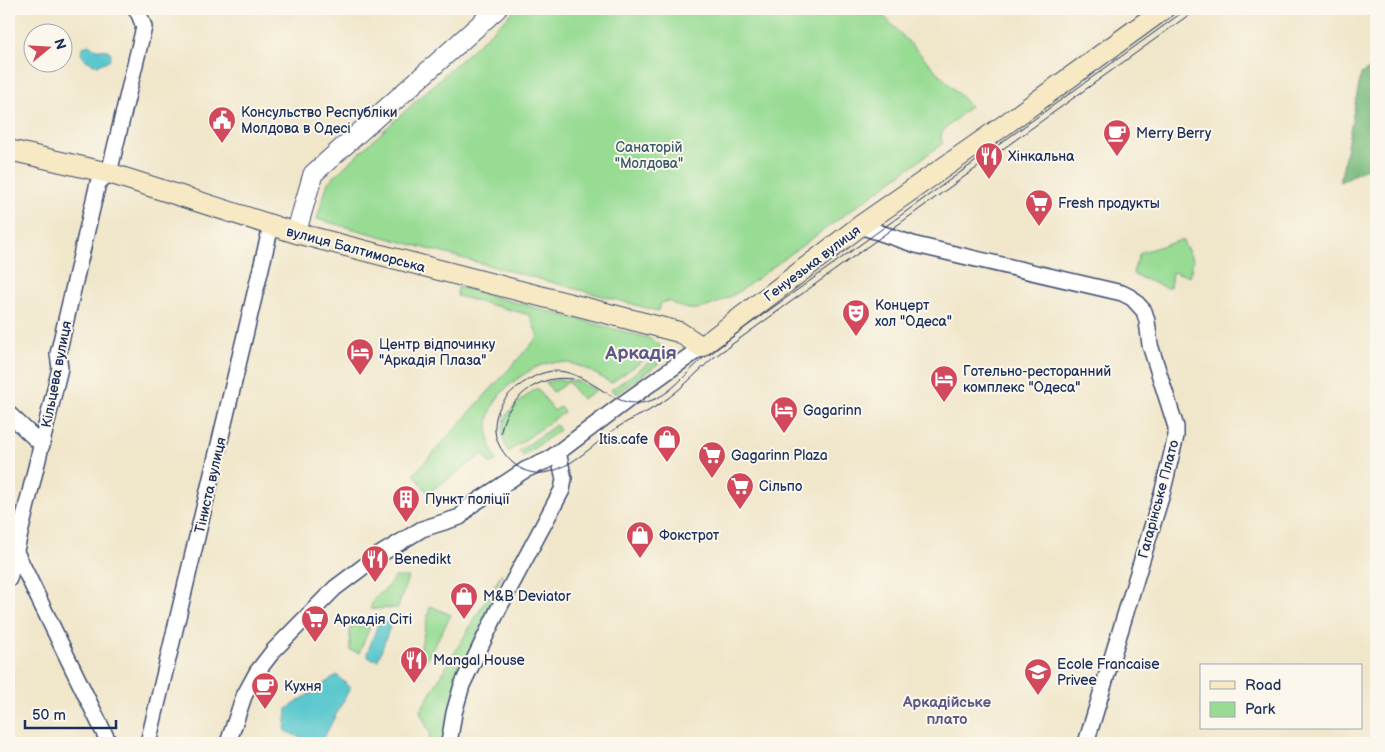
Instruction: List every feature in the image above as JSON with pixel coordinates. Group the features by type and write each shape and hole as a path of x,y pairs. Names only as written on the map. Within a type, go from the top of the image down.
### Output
{"main road":[{"name":"Генуезька вулиця","path":"702,347 860,226 1003,126 1164,9"},
{"name":"вулиця Балтиморська","path":"9,150 109,173 296,233 679,332 702,347"}],"street":[{"path":"109,173 144,27 135,9"},
{"path":"296,233 313,174 497,9"},
{"name":"Кільцева вулиця","path":"9,580 60,368 58,354 98,183 109,173"},
{"name":"Тіниста вулиця","path":"148,743 271,226"},
{"name":"Гагарінське Плато","path":"860,226 916,245 1122,293 1132,298 1144,311 1150,345 1176,427 1176,436 1162,494 1086,743"},
{"name":"Генуезька вулиця","path":"228,743 244,696 257,672 274,650 335,588 379,555 422,529 460,517 470,506 525,470 553,456 702,347"},
{"path":"9,414 42,445"},
{"path":"449,743 454,713 462,685 499,608 562,490 564,478 553,456"},
{"path":"16,552 109,743"}],"green space":[{"name":"Санаторій \"Молдова\"","path":"516,9 877,9 970,106 943,131 941,135 942,144 737,293 703,308 687,309 669,301 661,303 658,311 317,219 328,182"},
{"path":"1376,65 1376,163 1340,182 1361,74"},
{"path":"1182,240 1193,260 1190,276 1172,273 1170,287 1167,288 1134,275 1133,272 1140,253"},
{"path":"458,287 648,338 662,347 611,383 573,364 547,363 529,371 500,394 490,413 488,435 496,460 490,464 483,454 428,493 414,474 538,337 530,315 457,296"},
{"path":"665,351 667,354 665,359 616,394 611,390"},
{"path":"557,380 577,381 596,390 582,399 568,382 553,392 546,382"},
{"path":"537,388 554,411 560,407 564,412 508,452 504,441 504,422 513,407"},
{"path":"556,425 560,430 523,456 519,451"},
{"path":"502,573 454,694 442,743 428,743 430,734 420,711"},
{"path":"395,577 408,577 398,608 370,609 375,597 386,589"},
{"path":"430,606 451,615 425,662 418,660"},
{"path":"352,625 370,627 359,653 350,650"}],"water":[{"path":"88,45 97,49 108,50 111,54 110,60 98,65 88,61 81,53 83,47"},
{"path":"387,621 391,624 378,660 369,658 367,654 378,624"},
{"path":"337,675 350,688 321,743 314,743 285,731 287,709"}],"tram line":[{"path":"1187,9 707,355 669,391 651,401 635,403 613,397 581,378 560,371 550,371 529,379 507,396 500,406 496,418 495,431 501,448 513,463 527,471 541,473 555,470 568,464 618,427 663,402 713,358 1197,9"},
{"path":"501,433 510,408 522,394 537,384 548,380 559,378 573,379"}],"place":[{"name":"Консульство Республіки Молдова в Одесі","path":"222,144"},
{"name":"Merry Berry","path":"1117,157"},
{"name":"Хінкальна","path":"989,180"},
{"name":"Fresh продукты","path":"1039,227"},
{"name":"Концерт хол \"Одеса\"","path":"856,337"},
{"name":"Центр відпочинку \"Аркадія Плаза\"","path":"360,376"},
{"name":"Готельно-ресторанний комплекс \"Одеса\"","path":"944,403"},
{"name":"Gagarinn","path":"784,434"},
{"name":"Itis.cafe","path":"667,463"},
{"name":"Gagarinn Plaza","path":"712,479"},
{"name":"Сільпо","path":"740,510"},
{"name":"Пункт поліції","path":"406,523"},
{"name":"Фокстрот","path":"640,559"},
{"name":"Benedikt","path":"375,583"},
{"name":"M&B Deviator","path":"464,620"},
{"name":"Аркадія Сіті","path":"315,643"},
{"name":"Mangal House","path":"414,684"},
{"name":"Ecole Francaise Privee","path":"1038,696"},
{"name":"Кухня","path":"265,710"}],"district":[{"name":"Аркадія","path":"641,352"},
{"name":"Аркадійське плато","path":"947,710"}]}
